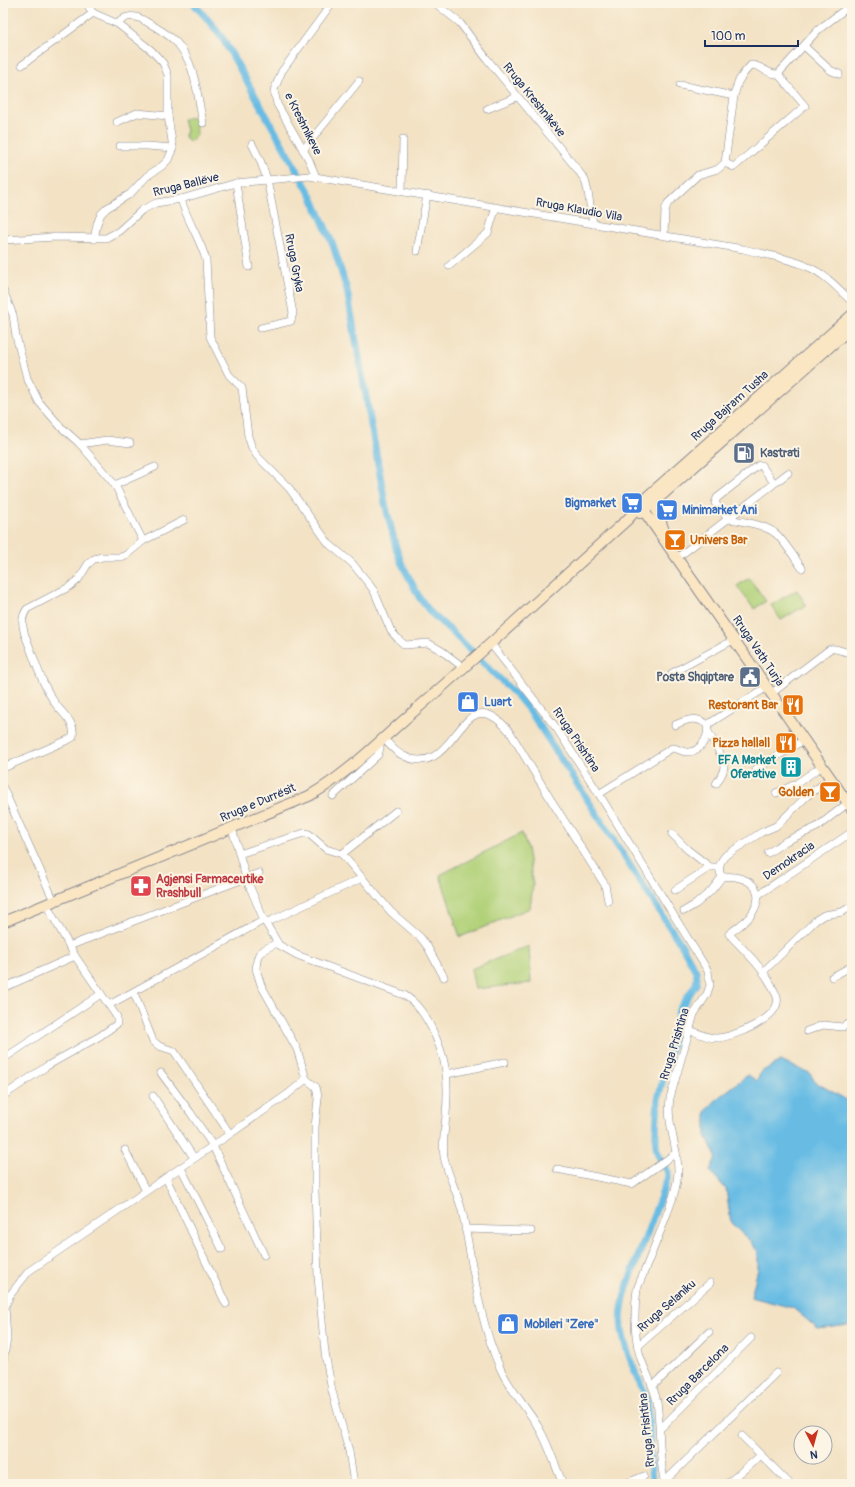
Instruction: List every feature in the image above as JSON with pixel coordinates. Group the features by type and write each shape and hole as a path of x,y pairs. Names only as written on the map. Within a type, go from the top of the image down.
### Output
{"main road":[{"name":"Rruga Bajram Tusha","path":"488,646 852,315"},
{"name":"Rruga Bajram Tusha","path":"647,502 852,327"},
{"name":"Rruga Vath Turja","path":"647,502 669,547 850,806"},
{"name":"Rruga e Durrësit","path":"3,922 309,796 324,788 361,760 488,646"}],"street":[{"path":"86,3 93,12 118,24 152,51 163,63 168,75 168,116 172,148 171,155 166,163 147,176 130,194 107,208 101,214 94,238"},
{"name":"e Kreshnikeve","path":"312,176 309,160 277,104 274,90 282,71 332,3"},
{"name":"Rruga Kreshnikëve","path":"438,4 460,23 487,60 585,180 594,224"},
{"path":"778,74 818,30 852,4"},
{"path":"22,65 93,12"},
{"path":"118,24 126,17 134,16 142,19 176,41 186,55 192,69 203,123"},
{"path":"804,46 830,70 839,74"},
{"path":"664,236 665,210 668,203 698,175 718,169 725,163 734,96 738,82 744,72 751,66 759,67 771,73 778,74 805,106 734,167 725,163"},
{"path":"303,150 360,81"},
{"path":"680,85 734,96"},
{"path":"487,109 518,97"},
{"path":"117,122 137,113 168,116"},
{"path":"402,191 403,139"},
{"path":"252,144 267,179"},
{"path":"120,146 172,148"},
{"name":"Rruga Klaudio Vila","path":"288,177 312,176 743,249 805,265 816,271 838,288 852,302"},
{"name":"Rruga Ballëve","path":"3,240 56,237 106,238 120,230 148,206 181,199 236,183 288,177"},
{"name":"Rruga Gryka","path":"261,328 291,321 293,317 267,179"},
{"path":"236,183 249,267"},
{"path":"417,250 426,195"},
{"path":"181,199 183,208 203,247 206,260 210,337 228,375 242,388 248,436 252,448 257,456 289,488 329,544 352,563 369,584 374,591 391,631 399,640 405,645 428,643 465,667"},
{"path":"449,266 488,233 496,207"},
{"path":"3,290 13,315 23,364 31,388 38,402 48,414 80,444 115,485 143,541"},
{"path":"80,444 107,440 130,443"},
{"path":"774,483 761,466 757,466 715,500 715,503 728,519 747,522 776,533 802,568"},
{"path":"115,485 155,467"},
{"path":"678,558 788,472"},
{"path":"3,768 70,739 73,737 74,732 67,718 55,703 45,684 25,635 23,627 23,614 27,609 78,580 88,564 94,559 102,557 121,557 126,555 143,541 184,520"},
{"path":"672,673 734,639"},
{"name":"Rruga Prishtina","path":"488,646 557,729 599,794 708,971 710,985 707,994 694,1014 670,1098 668,1110 678,1172 674,1195 637,1290 635,1322 638,1346 640,1356 653,1386 657,1402 665,1483"},
{"path":"599,794 672,748 687,752 695,750 705,740 707,728 769,690 830,649 839,649 846,653 852,652"},
{"path":"333,796 378,755 382,740 401,755 412,759 424,760 436,756 476,714 482,712 494,716 502,722 510,732 605,885 608,901"},
{"path":"675,725 691,718 703,721 724,766 722,775 716,784"},
{"path":"756,770 804,740"},
{"path":"776,793 796,784 822,766"},
{"path":"684,911 699,902 711,891 722,877 719,872 719,867 726,855 762,832 776,826 807,796 831,778"},
{"path":"3,788 69,946 116,1017 117,1024 71,1054 47,1066 3,1096"},
{"path":"768,853 786,841 817,827 850,806"},
{"path":"342,854 396,811"},
{"path":"232,828 246,878 265,921 277,943 282,948 297,955 390,989 412,1000 425,1016 443,1057 447,1074 448,1095 444,1155 449,1177 462,1213 491,1346 506,1379 540,1430 563,1484"},
{"name":"Demokracia","path":"722,877 733,877 748,881 754,886 758,895 852,832"},
{"path":"239,854 304,833 309,834 326,849 342,854 391,912 420,937 427,946 444,977"},
{"path":"672,834 688,850 710,867"},
{"path":"675,890 710,867 719,867"},
{"path":"69,946 260,873"},
{"path":"109,1006 265,921 362,878"},
{"path":"690,1030 716,1038 737,1034 768,1017 778,1003 777,996 764,972 730,934 750,917 756,905 758,895"},
{"path":"764,972 816,920 824,915 842,912 852,906"},
{"path":"277,943 265,949 260,954 257,959 256,969 261,985 296,1049 306,1078 316,1086 318,1099 315,1127 315,1191 318,1278 325,1353 332,1391 349,1451 354,1484"},
{"path":"3,988 75,956"},
{"path":"832,977 852,966"},
{"path":"134,993 153,1041 159,1046 174,1051 230,1134"},
{"path":"3,1059 101,994"},
{"path":"807,1031 824,1024 843,1027 852,1022"},
{"path":"447,1074 505,1062"},
{"path":"161,1073 190,1112 212,1146 264,1254"},
{"path":"3,1361 7,1339 5,1307 10,1295 28,1271 288,1094 306,1078"},
{"path":"153,1096 194,1158"},
{"path":"125,1150 146,1191"},
{"path":"557,1170 632,1184 676,1153"},
{"path":"180,1168 222,1249"},
{"path":"166,1178 226,1304"},
{"path":"465,1229 531,1231"},
{"name":"Rruga Selaniku","path":"638,1346 710,1283"},
{"path":"653,1386 709,1332"},
{"name":"Rruga Barcelona","path":"660,1428 751,1338"},
{"path":"665,1483 776,1373"},
{"path":"742,1436 760,1456 790,1484"},
{"path":"727,1484 760,1456"},
{"path":"625,1484 644,1476"}],"green space":[{"path":"196,116 197,135 189,142 184,135 186,131 183,119"},
{"path":"749,578 766,601 754,609 737,586"},
{"path":"797,590 806,605 781,620 771,605"},
{"path":"522,833 527,848 533,885 530,908 460,937 440,875"},
{"path":"529,946 531,983 475,989 471,969"}],"water":[{"path":"780,1061 810,1073 815,1082 852,1103 852,1323 850,1325 818,1329 793,1308 751,1297 758,1269 758,1252 751,1242 731,1223 726,1189 710,1171 716,1157 706,1135 706,1111 719,1097 748,1075 757,1081 761,1072"}],"waterway":[{"path":"193,3 223,39 312,197 333,245 347,290 385,503 401,562 419,597 431,613 519,698 532,714 682,946 696,971 696,984 679,1010 658,1099 656,1146 658,1155 668,1172 668,1177 628,1284 621,1314 624,1340 646,1398 649,1419 650,1463 653,1484"}],"place":[{"name":"Kastrati","path":"744,453"},
{"name":"Bigmarket","path":"632,503"},
{"name":"Minimarket Ani","path":"667,510"},
{"name":"Univers Bar","path":"675,540"},
{"name":"Posta Shqiptare","path":"750,677"},
{"name":"Luart","path":"468,702"},
{"name":"Restorant Bar","path":"793,705"},
{"name":"Pizza hallall","path":"786,743"},
{"name":"EFA Market Oferative","path":"791,767"},
{"name":"Golden","path":"830,792"},
{"name":"Agjensi Farmaceutike Rrashbull","path":"141,886"},
{"name":"Mobileri \"Zere\"","path":"508,1324"}]}
